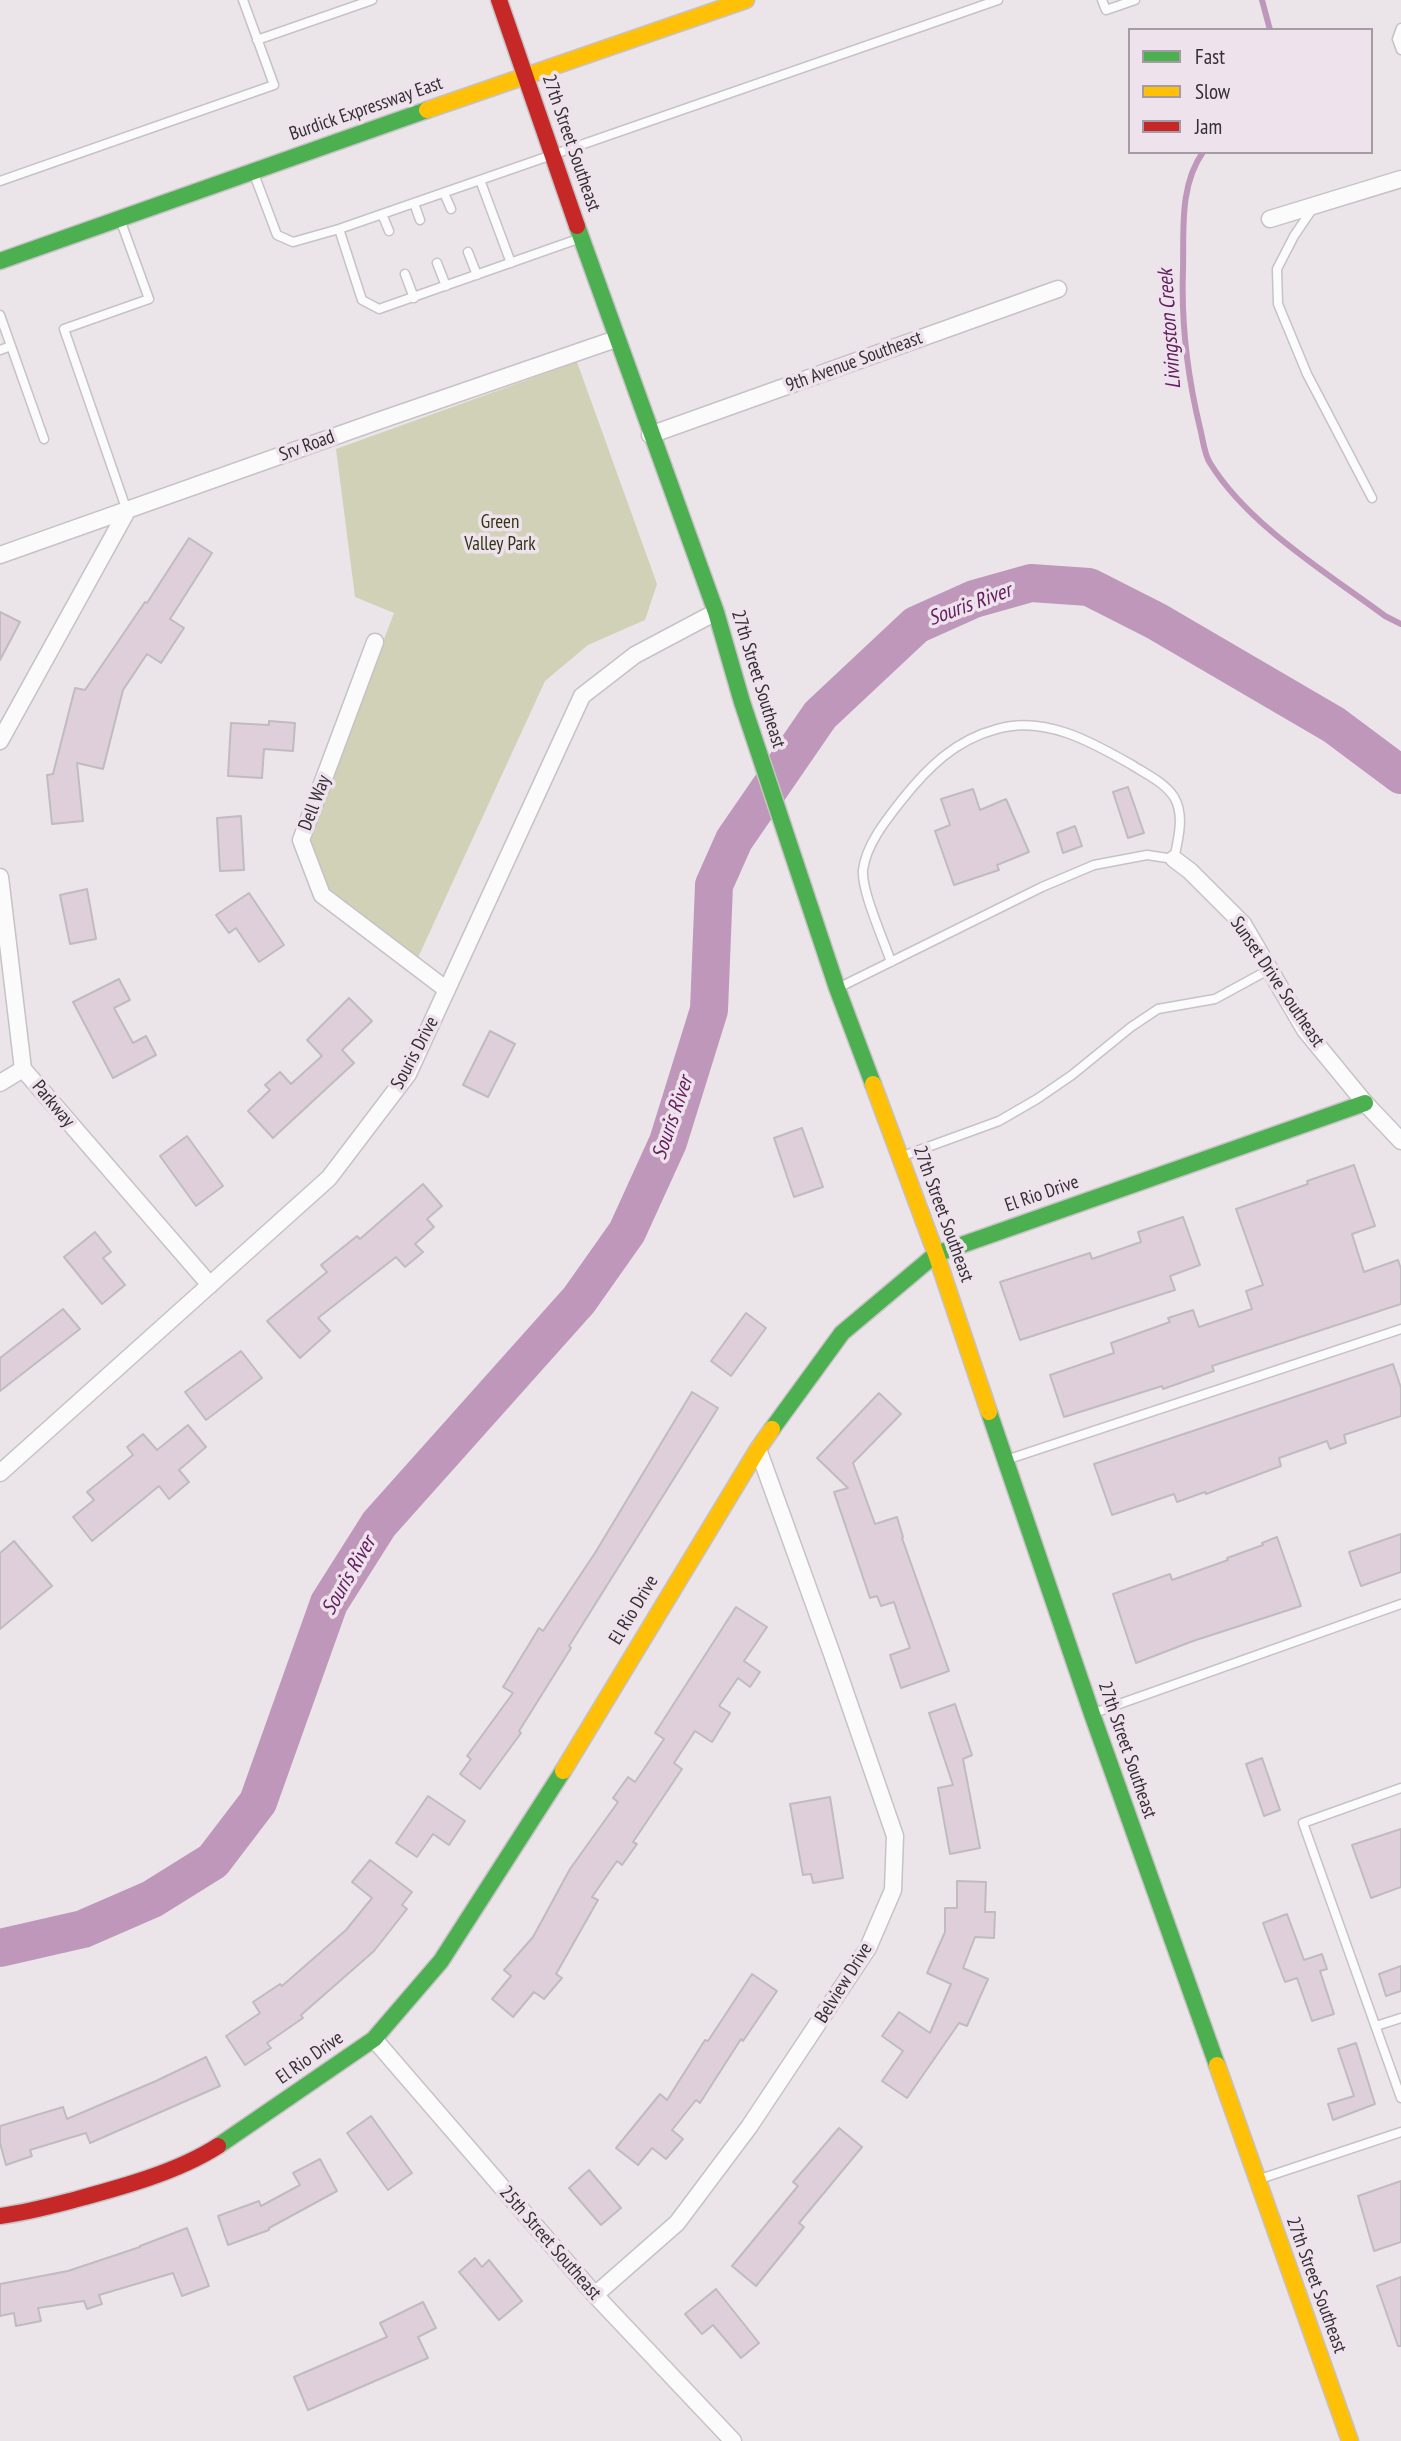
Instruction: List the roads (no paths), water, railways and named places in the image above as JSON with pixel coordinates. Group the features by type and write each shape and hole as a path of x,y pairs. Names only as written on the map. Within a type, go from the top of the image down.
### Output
{"street":[{"name":"27th Street Southeast","path":"499,0 650,435 716,612 742,702 837,988 936,1254 1092,1714 1350,2441"},
{"name":"Burdick Expressway East","path":"0,261 525,75 747,0"},
{"path":"1270,219 1400,181"},
{"name":"9th Avenue Southeast","path":"650,435 1058,289"},
{"name":"Srv Road","path":"0,555 616,339"},
{"path":"0,741 127,511"},
{"name":"Souris Drive","path":"0,1473 329,1178 408,1074 583,696 635,655 716,612"},
{"name":"Dell Way","path":"375,642 301,840 321,895 447,990"},
{"name":"Sunset Drive Southeast","path":"1174,859 1190,871 1243,924 1305,1030 1401,1141"},
{"name":"Parkway","path":"0,877 23,1069 210,1285"},
{"path":"0,1083 23,1069"},
{"name":"El Rio Drive","path":"0,2216 116,2189 201,2157 374,2039 441,1961 521,1838 758,1449 842,1333 936,1254 1365,1102"},
{"name":"Belview Drive","path":"595,2295 677,2223 750,2127 869,1948 893,1889 894,1836 758,1449"},
{"name":"25th Street Southeast","path":"374,2039 595,2295 733,2441"}],"lane":[{"path":"0,181 274,85 243,0"},
{"path":"257,40 372,0"},
{"path":"253,172 277,235 293,242 444,193 998,0"},
{"path":"1102,0 1106,10 1135,0"},
{"path":"1401,28 1397,39 1401,50"},
{"path":"480,180 511,263"},
{"path":"444,193 451,209"},
{"path":"414,203 420,220"},
{"path":"1315,205 1294,236 1277,270 1278,304 1307,374 1372,498"},
{"path":"382,214 389,231"},
{"path":"120,219 149,299 64,329 127,511"},
{"path":"339,229 362,300 379,309 582,238"},
{"path":"468,252 477,275"},
{"path":"437,263 446,286"},
{"path":"405,274 414,298"},
{"path":"0,315 44,439"},
{"path":"0,350 11,346"},
{"path":"837,988 1042,887 1094,865 1147,855 1174,859 1181,824 1175,798 1157,781 1100,746 1062,731 1026,725 999,728 964,741 938,759 915,783 888,817 871,846 863,871 866,890 891,961"},
{"path":"900,1157 999,1121 1072,1075 1131,1027 1158,1009 1215,999 1270,970"},
{"path":"1007,1460 1401,1329"},
{"path":"1092,1714 1401,1604"},
{"path":"1401,1788 1303,1823 1401,2098"},
{"path":"1376,2026 1401,2018"},
{"path":"1257,2180 1401,2132"}],"waterway":[{"name":"Livingston Creek","path":"1262,0 1269,28"},
{"name":"Livingston Creek","path":"1202,154 1195,165 1186,194 1183,290 1188,369 1208,459 1226,486 1245,507 1290,547 1385,616 1401,624"},
{"name":"Souris River","path":"0,1948 83,1929 152,1899 213,1861 258,1802 329,1603 379,1524 579,1300 627,1232 668,1142 709,1010 714,885 734,840 820,715 916,625 974,599 1031,583 1089,587 1156,621 1334,725 1401,775"}],"park label":[{"name":"Green Valley Park","path":"500,534"}]}
